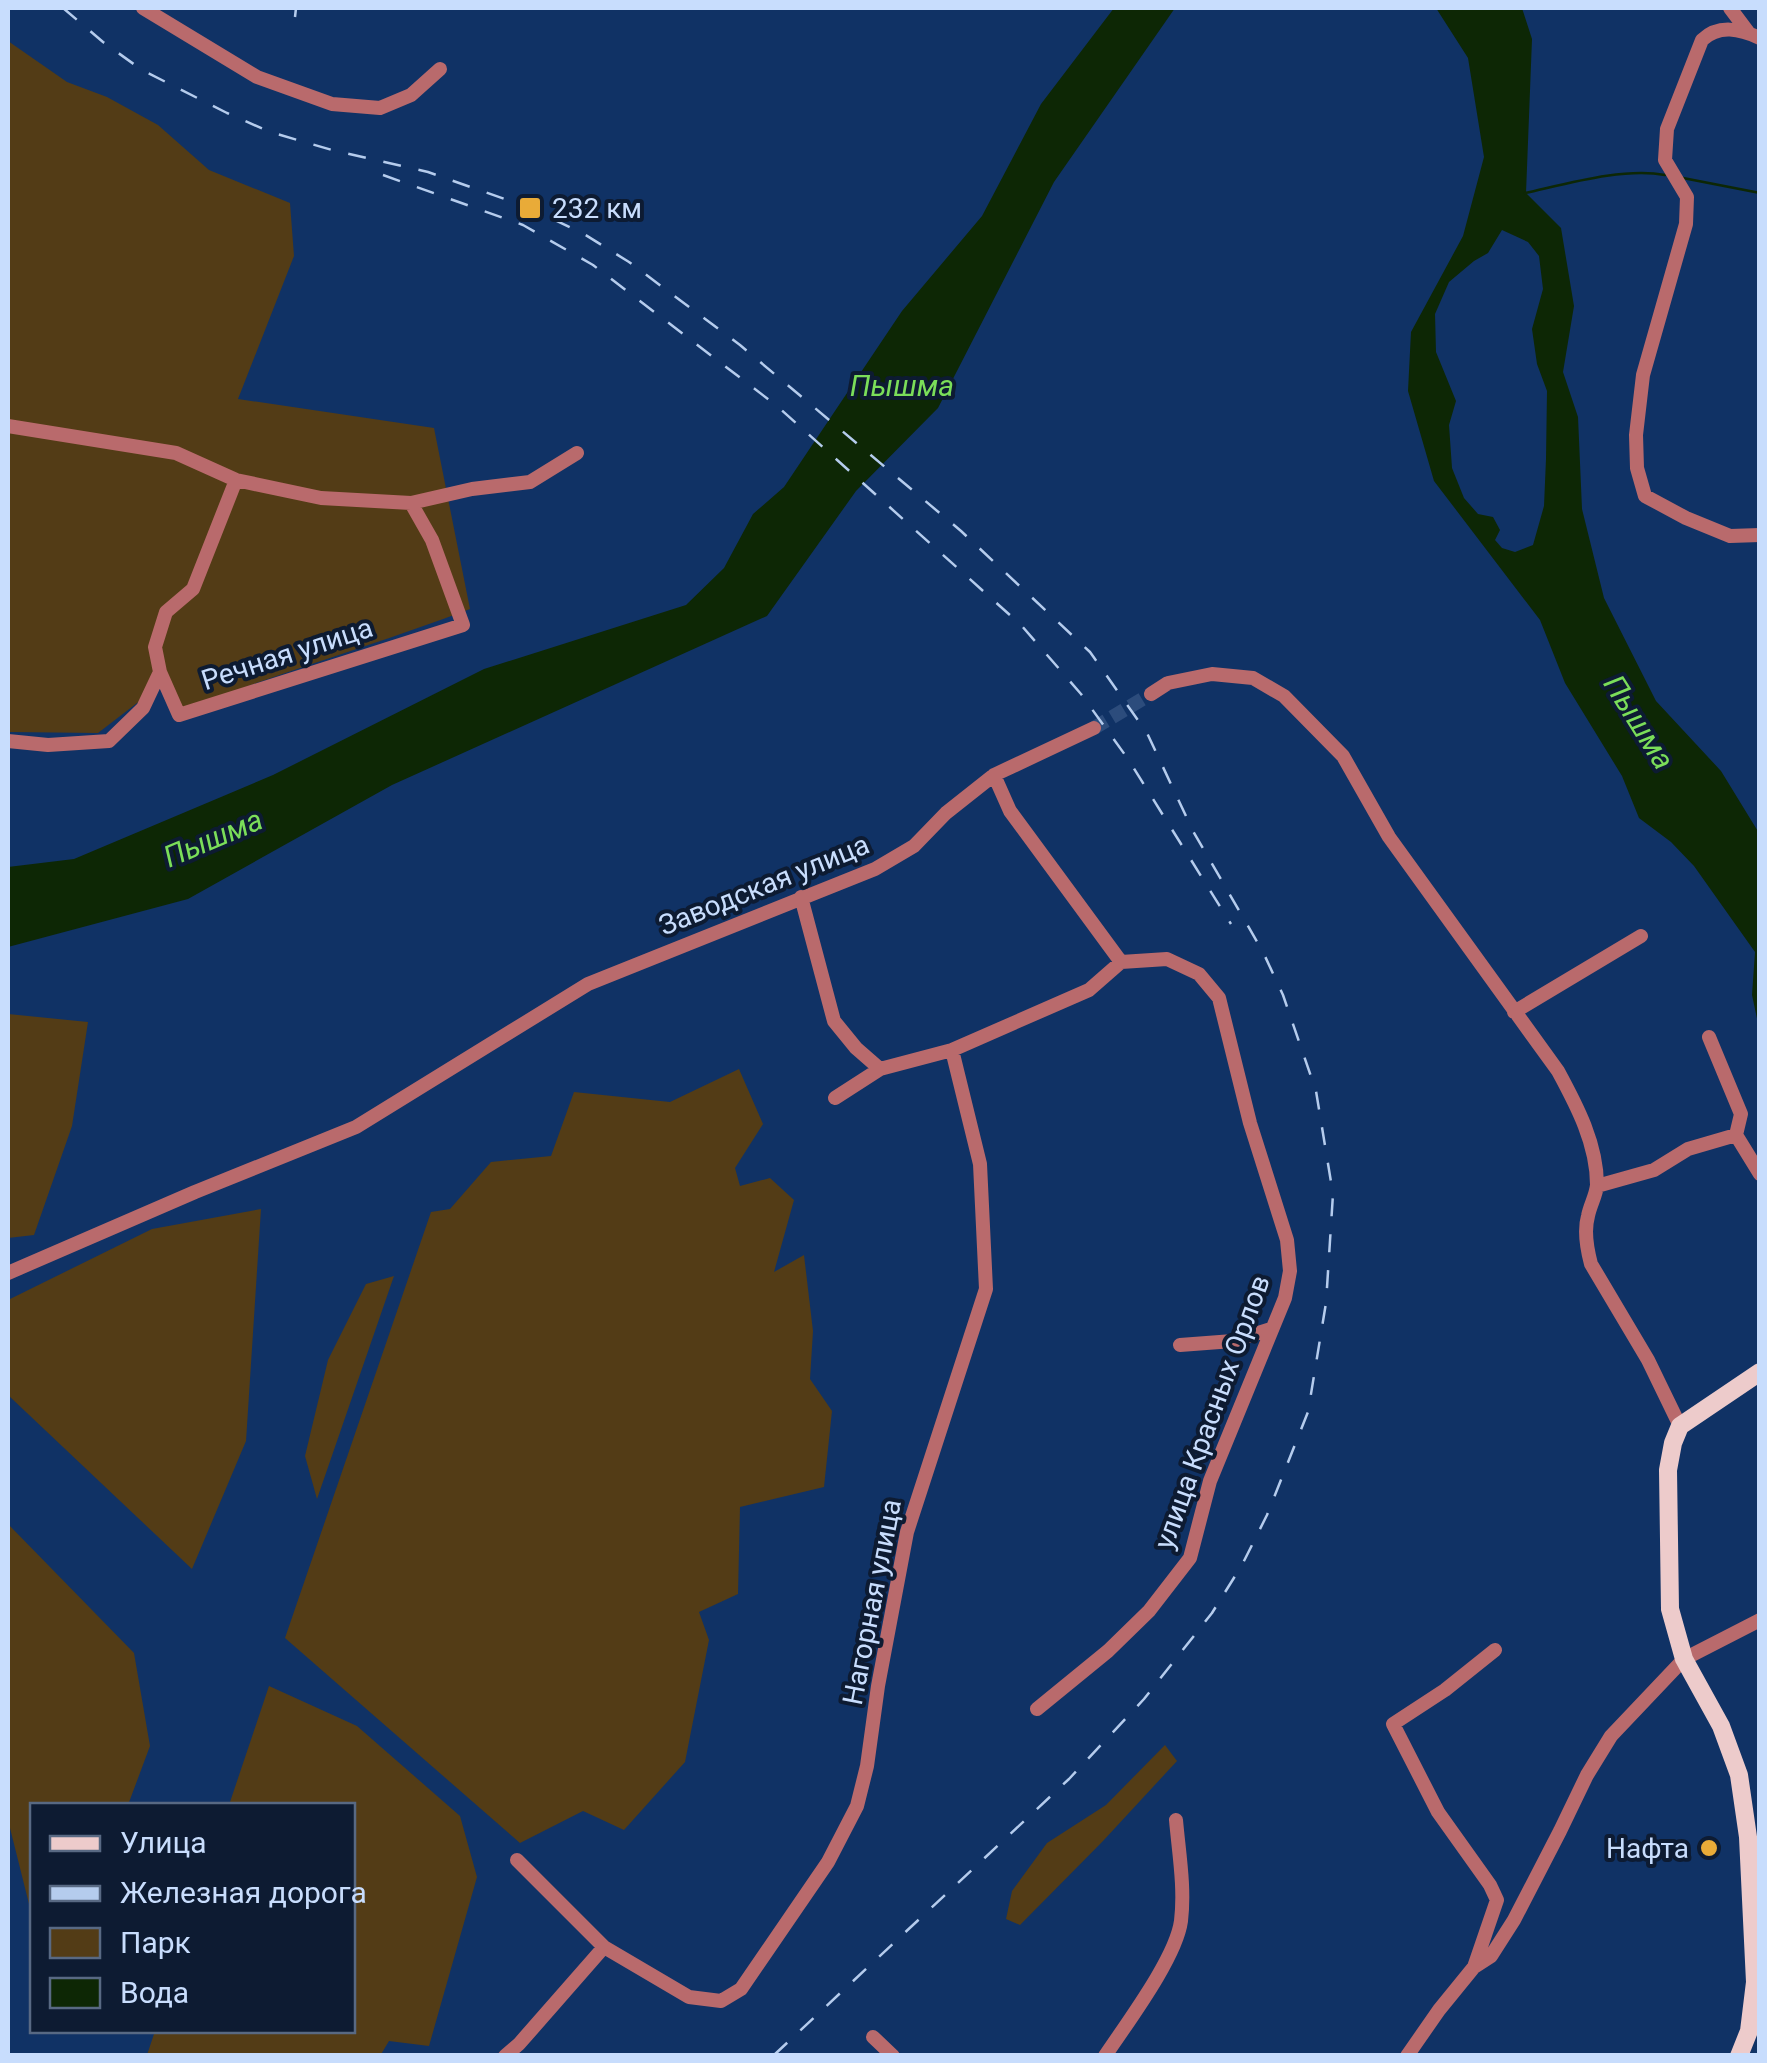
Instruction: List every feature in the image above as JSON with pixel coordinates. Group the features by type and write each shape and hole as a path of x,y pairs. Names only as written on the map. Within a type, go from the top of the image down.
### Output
{"main road":[{"path":"1738,2056 1749,2032 1757,1978 1748,1838 1739,1775 1720,1726 1684,1659 1670,1609 1668,1470 1680,1426 1760,1372"}],"street":[{"path":"143,8 257,77 332,104 380,108 411,95 440,69"},
{"path":"1730,8 1754,35"},
{"path":"1754,35 1723,30 1702,40 1667,129 1665,160 1687,197 1686,224 1644,375 1636,435 1637,468 1645,496 1730,536 1760,536"},
{"path":"8,426 176,453 236,480 321,498 411,503 472,489 530,482 577,453"},
{"path":"160,672 154,647 166,612 193,588 236,480"},
{"name":"Речная улица","path":"160,672 179,715 463,625 432,540 411,503"},
{"name":"Речная улица","path":"8,740 48,745 109,741 143,708 160,672"},
{"path":"1151,694 1168,683 1212,674 1254,678 1284,696 1343,756 1389,837 1558,1071 1580,1110 1592,1149 1597,1186 1586,1222 1591,1264 1648,1360 1680,1426"},
{"name":"Заводская улица","path":"8,1273 356,1127 588,984 875,869 914,846 994,775 1094,728"},
{"path":"835,1098 880,1068 952,1050 1089,990 1122,962 1010,811 994,775"},
{"path":"801,896 834,1021 856,1048 880,1068"},
{"path":"1514,1012 1641,936"},
{"name":"улица Красных Орлов","path":"1037,1709 1149,1611 1190,1558 1210,1481 1284,1298 1290,1271 1287,1240 1250,1123 1218,998 1199,974 1167,959 1122,962"},
{"path":"1709,1037 1741,1114 1736,1135 1760,1174"},
{"name":"Нагорная улица","path":"517,1860 604,1947 689,1997 721,2001 742,1989 828,1862 857,1806 907,1532 986,1289 980,1164 952,1050"},
{"path":"1597,1186 1654,1170 1688,1149 1736,1135"},
{"path":"1180,1345 1234,1341 1271,1329"},
{"path":"1406,2056 1474,1967 1492,1956 1560,1831 1586,1774 1611,1736 1684,1659 1760,1620"},
{"path":"1474,1967 1497,1900 1438,1812 1393,1724 1496,1650"},
{"path":"1105,2056 1169,1955 1181,1926 1183,1891 1176,1820"},
{"path":"505,2056 604,1947"},
{"path":"872,2037 892,2056"}],"green space":[{"path":"8,41 67,82 107,97 158,125 209,170 290,203 294,256 238,399 434,428 470,609 183,710 162,661 141,700 98,733 8,732"},
{"path":"8,1014 88,1022 72,1126 34,1235 8,1238"},
{"path":"739,1069 763,1124 735,1168 740,1186 770,1178 794,1200 774,1272 804,1255 813,1331 810,1379 832,1411 824,1487 740,1507 738,1594 699,1612 709,1640 685,1762 624,1830 583,1811 520,1843 285,1638 431,1212 450,1209 491,1162 551,1156 574,1092 670,1102"},
{"path":"261,1209 246,1441 192,1569 8,1395 8,1300 152,1229"},
{"path":"394,1276 317,1499 305,1456 328,1360 366,1284"},
{"path":"8,1524 134,1653 150,1746 129,1803 30,1803 30,1908 8,1820"},
{"path":"269,1686 357,1726 460,1816 477,1877 429,2046 389,2041 380,2056 147,2055 154,2033 355,2033 355,1803 230,1803"},
{"path":"1165,1745 1177,1761 1020,1925 1006,1919 1012,1891 1047,1843 1106,1805"}],"water":[{"name":"Пышма","path":"1114,8 1175,8 1054,182 938,408 856,491 767,616 392,785 188,899 8,947 8,867 74,859 273,775 484,669 686,605 724,568 753,514 784,487 902,311 982,216 1041,104"},
{"name":"Пышма","path":"1436,8 1522,8 1532,39 1526,193 1561,228 1574,306 1563,372 1578,417 1582,509 1604,598 1656,701 1721,771 1759,833 1759,1028 1752,995 1755,952 1694,866 1639,818 1622,776 1565,683 1540,620 1434,481 1408,391 1411,332 1463,236 1484,157 1468,58","holes":["1502,230 1528,242 1539,256 1543,289 1532,329 1537,364 1547,391 1546,459 1544,506 1533,545 1515,552 1502,548 1495,540 1500,530 1493,517 1478,514 1464,498 1452,468 1449,425 1456,401 1436,352 1435,314 1449,282 1488,253"]}],"waterway":[{"path":"1525,193 1613,175 1665,175"},
{"path":"1683,178 1760,193"}],"tunnel":[{"path":"1094,728 1151,694"}],"railway":[{"path":"63,8 142,70 270,132 428,172 530,208 584,234 629,262 740,345 961,531 1090,652 1147,733 1193,831 1263,952 1283,995 1316,1091 1333,1194 1326,1303 1308,1412 1267,1515 1212,1613 1144,1699 1069,1779 773,2056"},
{"path":"295,17 296,8"},
{"path":"383,175 523,225 593,265 777,406 1021,625 1081,694 1128,759 1231,924"}],"place":[{"name":"232 км","path":"530,208"},
{"name":"Нафта","path":"1709,1848"}]}
